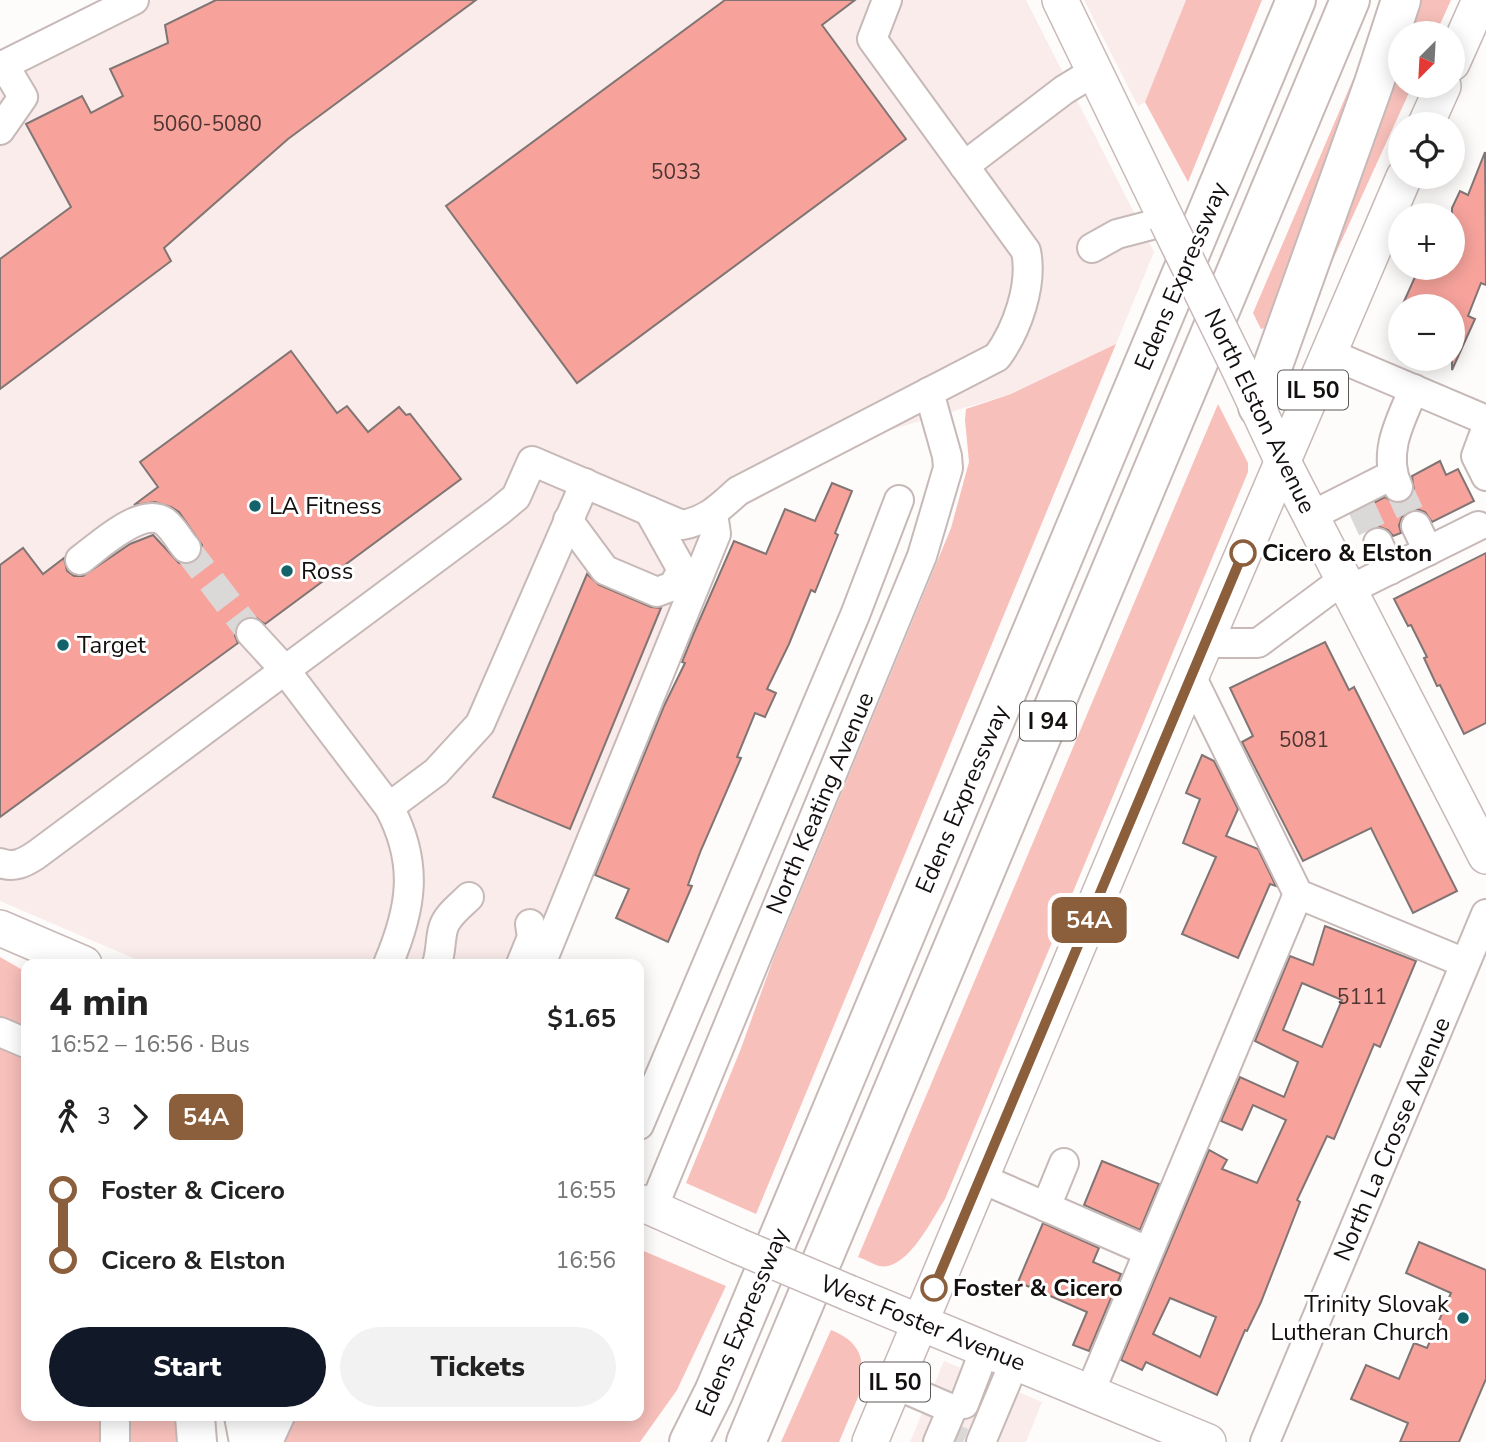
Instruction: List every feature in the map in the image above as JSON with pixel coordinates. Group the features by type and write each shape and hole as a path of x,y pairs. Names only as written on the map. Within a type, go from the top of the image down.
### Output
{"highway":[{"name":"Edens Expressway","path":"689,1442 714,1392 1296,0"},
{"name":"Edens Expressway","path":"746,1442 1350,0"},
{"path":"1258,407 1401,0"},
{"path":"670,1442 714,1392"},
{"path":"195,1421 197,1442"},
{"path":"245,1421 249,1442"}],"main road":[{"name":"North Elston Avenue","path":"1060,0 1282,460 1486,856"},
{"path":"1467,48 1480,0"},
{"name":"IL 50","path":"870,1442 1282,460 1399,189"},
{"path":"0,928 73,959"},
{"name":"West Foster Avenue","path":"646,1205 849,1293 1208,1442"}],"street":[{"path":"0,130 23,97 2,66 134,0"},
{"path":"0,863 8,866 24,863 36,855 498,512 516,497 532,461 682,525 699,521 713,513 738,491 997,357 1016,319 1026,289 1026,251 872,39 887,0"},
{"path":"964,166 1064,90 1095,71"},
{"path":"1092,247 1117,234 1167,221"},
{"path":"1328,353 1486,420"},
{"path":"1311,516 1376,490 1392,441 1414,389"},
{"name":"North Keating Avenue","path":"646,1205 751,970 922,556 948,468 929,392"},
{"path":"1486,429 1476,456 1486,476"},
{"path":"389,807 436,772 480,724 585,483"},
{"name":"North Keating Avenue","path":"644,1113 855,615 899,500"},
{"path":"568,520 604,570 657,592 673,586 682,570 649,511"},
{"path":"543,959 716,534 713,513"},
{"path":"80,560 133,522 150,517 165,522 186,548"},
{"path":"1206,643 1258,643 1346,584 1408,561 1478,526"},
{"path":"1408,561 1396,535 1408,561"},
{"path":"855,615 892,631"},
{"path":"251,633 285,670 389,807 399,826 411,878 407,905 390,959"},
{"path":"1191,676 1298,894 1465,964"},
{"path":"1090,1392 1298,894"},
{"path":"439,959 443,929 448,919 469,897"},
{"name":"North La Crosse Avenue","path":"1265,1442 1486,914"},
{"path":"523,959 532,937 530,923"},
{"path":"713,954 751,970"},
{"path":"0,1032 21,1041"},
{"path":"1046,1207 1064,1163"},
{"path":"980,1178 1136,1245"},
{"path":"981,1442 992,1416 1000,1355"},
{"path":"949,1425 1000,1355"},
{"path":"894,1384 949,1425 992,1416"},
{"path":"115,1421 115,1442"},
{"path":"268,1442 278,1421"}],"shaded area":[{"path":"152,0 1026,0 1154,252 1116,344 1011,394 880,433 740,509 713,528 531,959 135,959 0,901 0,76"},
{"path":"1084,0 1186,0 1145,102 1138,106"},
{"path":"1186,0 1262,0 1188,182 1145,102"},
{"path":"1387,0 1272,326 1261,329 1253,313"},
{"path":"1416,0 1451,0 1441,21 1409,21"},
{"path":"1388,82 1388,98 1407,98 1400,112 1388,112 1388,139 1294,345"},
{"path":"1116,344 756,1214 686,1183 740,1051 774,957 951,528 969,462 966,409 1011,394"},
{"path":"1218,404 1248,463 1248,472 945,1199 909,1253 889,1266 876,1265 858,1257"},
{"path":"0,957 21,969 21,1421 185,1421 185,1442 0,1442"},
{"path":"644,1251 726,1286 677,1390 640,1442 285,1442 285,1428 289,1421 644,1421"},
{"path":"831,1330 855,1346 861,1359 861,1374 867,1376 839,1442 781,1442"},
{"path":"944,1361 1042,1402 1026,1442 910,1442"}],"building":[{"path":"216,0 476,0 288,139 164,248 171,261 0,389 0,259 71,207 26,124 82,96 91,113 123,96 110,69 168,43 165,25"},
{"path":"725,0 855,0 822,25 906,139 577,383 446,206"},
{"path":"1485,152 1486,285 1481,283 1468,316 1475,319 1465,341 1465,294 1407,294 1414,280 1465,280 1465,203 1454,203 1460,191 1468,195"},
{"path":"291,351 337,413 347,406 368,432 399,407 406,415 410,414 461,479 265,624 255,617 240,620 235,629 238,643 0,817 0,565 23,548 43,574 64,558 67,571 74,576 83,576 130,544 153,535 179,563 196,561 202,553 202,545 179,512 155,502 134,505 158,487 140,462"},
{"path":"1440,461 1446,475 1458,469 1474,501 1432,522 1425,512 1417,509 1409,511 1402,517 1399,525 1401,533 1393,536 1380,527 1369,530 1360,510 1385,497 1394,503 1404,502 1414,491 1412,476"},
{"path":"832,483 852,491 835,533 838,535 815,592 811,590 767,689 776,693 765,717 755,713 737,757 741,758 701,850 688,885 692,886 668,942 616,918 629,889 595,875 734,541 766,554 785,509 815,521"},
{"path":"1486,553 1486,723 1464,734 1440,685 1437,686 1424,658 1427,657 1411,625 1408,626 1394,599"},
{"path":"587,574 599,585 651,607 661,608 570,829 493,797"},
{"path":"1325,642 1349,690 1354,687 1457,891 1413,913 1371,828 1303,861 1242,742 1253,736 1230,688"},
{"path":"1202,755 1214,761 1238,809 1226,836 1258,849 1276,886 1270,884 1238,958 1182,934 1216,857 1183,843 1200,799 1186,793"},
{"path":"1325,926 1416,961 1380,1047 1374,1044 1334,1139 1327,1136 1297,1200 1300,1202 1261,1302 1247,1331 1245,1330 1217,1395 1146,1362 1142,1370 1121,1360 1209,1150 1227,1160 1222,1169 1257,1183 1286,1120 1253,1105 1242,1130 1221,1121 1240,1077 1284,1097 1298,1062 1255,1041 1290,956 1313,965","holes":["1302,983 1342,1000 1322,1047 1283,1030","1170,1298 1216,1317 1200,1357 1153,1334"]},
{"path":"1102,1161 1159,1184 1140,1230 1084,1205"},
{"path":"1043,1223 1099,1248 1093,1262 1121,1274 1089,1351 1073,1345 1087,1312 1018,1282"},
{"name":"Trinity Slovak Lutheran Church","path":"1419,1242 1486,1270 1486,1379 1459,1442 1400,1442 1408,1423 1351,1399 1366,1365 1399,1379 1414,1343 1427,1348 1451,1293 1406,1273"}],"tunnel":[{"path":"1398,487 1416,526"},
{"path":"1360,504 1378,543"},
{"path":"186,548 251,633"},
{"path":"949,1436 963,1442"}],"bus line":[{"name":"54A","path":"934,1288 1243,553"}],"place":[{"name":"LA Fitness","path":"255,506"},
{"name":"Cicero & Elston","path":"1243,553"},
{"name":"Ross","path":"287,571"},
{"name":"Target","path":"63,645"},
{"name":"Foster & Cicero","path":"934,1288"},
{"name":"Trinity Slovak Lutheran Church","path":"1463,1318"}]}
